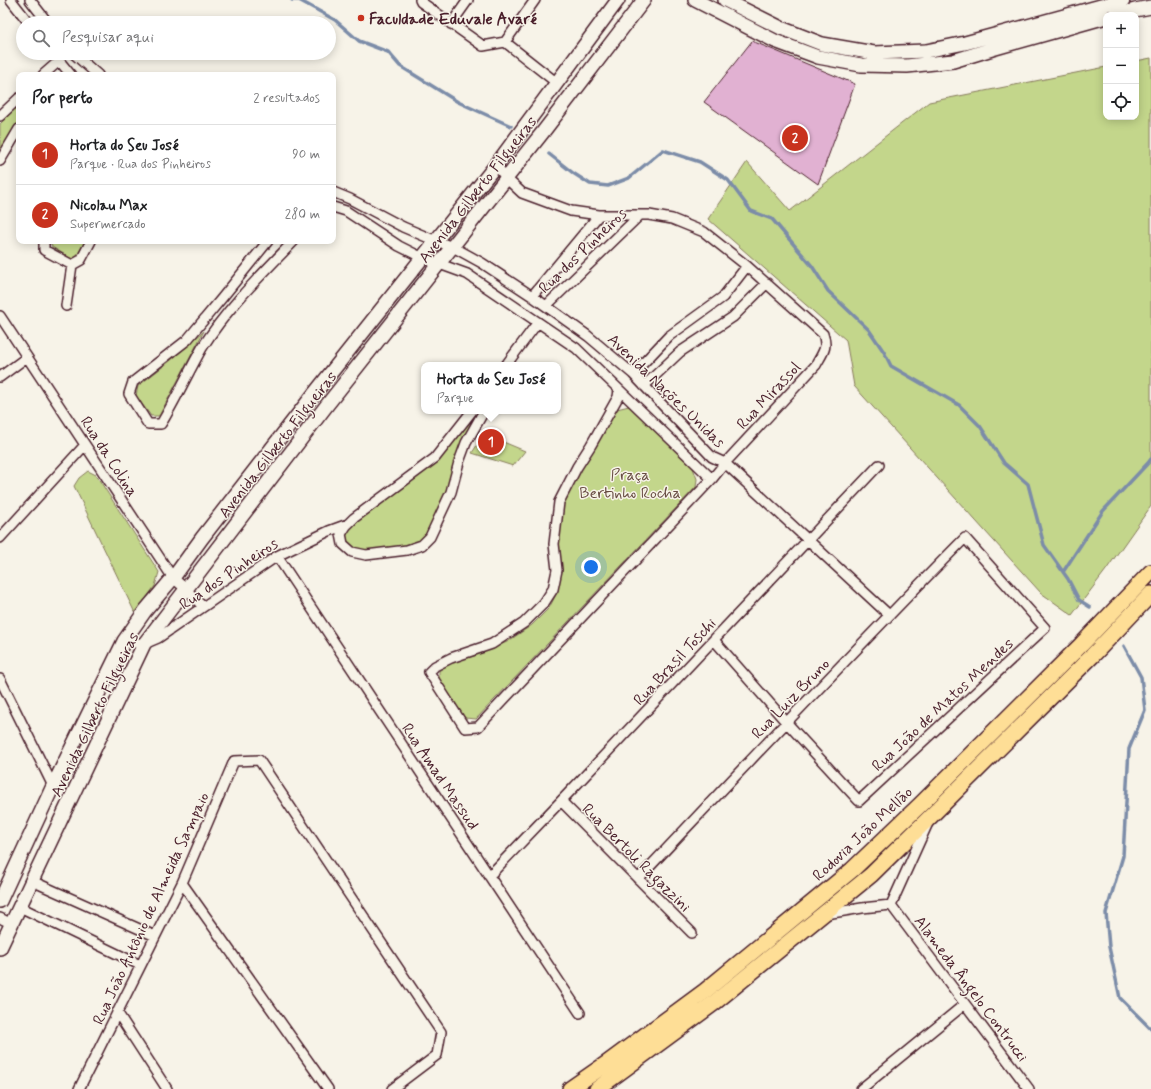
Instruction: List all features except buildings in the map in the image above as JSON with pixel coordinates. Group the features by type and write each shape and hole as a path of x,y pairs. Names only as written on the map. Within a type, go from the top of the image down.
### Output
{"highway":[{"name":"Rodovia João Mellão","path":"570,1089 705,991 852,870 1076,651 1151,572"},
{"path":"597,1089 714,1003 871,875 1092,656 1151,594"}],"main road":[{"name":"Avenida Gilberto Filgueiras","path":"0,901 104,680 124,642 145,611 173,578 202,538 314,394 496,165 618,0"},
{"name":"Avenida Gilberto Filgueiras","path":"0,948 144,644 328,405 507,179 644,0"},
{"path":"695,0 775,41 818,57 861,65 907,66 953,61 992,48 1103,18"},
{"path":"724,0 781,28 822,44 874,53 926,51 965,43 1123,0"},
{"path":"1127,12 1151,7"},
{"path":"775,41 781,28"},
{"path":"583,47 598,60"},
{"path":"314,394 328,405"},
{"path":"20,858 38,867"}],"street":[{"path":"11,0 24,16"},
{"path":"30,0 43,16"},
{"path":"420,0 483,46 505,42 536,0"},
{"path":"451,24 468,0"},
{"path":"505,42 557,83"},
{"path":"81,60 95,72"},
{"path":"46,72 59,61 67,72"},
{"path":"0,116 16,101"},
{"path":"0,161 16,134"},
{"path":"496,165 507,179 522,193 571,211 599,215 649,215 672,219 704,232 767,284 733,317 680,352 644,386"},
{"name":"Avenida Nações Unidas","path":"336,193 404,227 453,247 482,263 588,336 633,374 712,457 725,463 889,615"},
{"name":"Avenida Nações Unidas","path":"336,208 346,211 398,246 422,258 467,274 576,348 712,479"},
{"name":"Rua dos Pinheiros","path":"532,296 599,215"},
{"name":"Rua dos Pinheiros","path":"546,306 640,215"},
{"path":"44,244 44,250 72,265"},
{"path":"72,265 81,260 89,244"},
{"path":"266,244 187,340 133,382 129,394 148,424 161,424 203,348 231,307 291,244"},
{"path":"66,306 72,265"},
{"path":"633,374 669,336 723,298 747,266"},
{"name":"Rua Mirassol","path":"725,463 816,365 826,343 823,334 767,284"},
{"name":"Rua da Colina","path":"0,316 173,578 203,607"},
{"path":"508,362 538,322"},
{"path":"512,362 524,340"},
{"path":"0,377 26,357"},
{"path":"619,390 618,397 577,467 559,502 554,544 557,570 553,589 544,603 524,623 492,644 451,658 435,666 429,672 464,728 478,727 712,479 725,463"},
{"name":"Rua dos Pinheiros","path":"144,644 158,638 277,556 349,523 435,458 470,414"},
{"path":"349,523 341,534 344,544 352,552 366,555 407,550 422,545 430,537 451,492 466,443 482,414"},
{"path":"0,538 85,445"},
{"name":"Rua Brasil Toschi","path":"489,876 562,801 879,466"},
{"name":"Rua Luiz Bruno","path":"638,879 889,615 965,538 1045,628"},
{"name":"Rua Amad Massud","path":"277,556 580,1013"},
{"name":"Rua João de Matos Mendes","path":"787,722 859,801 1045,628"},
{"path":"714,640 787,722"},
{"path":"124,642 144,644"},
{"path":"0,679 53,786"},
{"name":"Rua João Antônio de Almeida Sampaio","path":"79,1089 182,883 234,761 259,760 441,1032 437,1055 392,1089"},
{"name":"Rua Bertoli Ragazzini","path":"562,801 692,933"},
{"path":"823,915 862,908 891,905 931,816"},
{"path":"32,881 155,936"},
{"path":"182,883 328,1089"},
{"name":"Alameda Ângelo Contrucci","path":"891,905 1029,1089"},
{"path":"20,907 140,965"},
{"path":"0,918 12,924"},
{"path":"861,1089 965,1004"},
{"path":"117,1012 167,1089"}],"green space":[{"path":"1151,58 1151,506 1072,615 1041,593 854,386 846,340 708,219 747,162 790,211 929,102 1103,68 1103,120 1139,120 1139,60"},
{"path":"16,108 16,127 0,151 0,124"},
{"path":"51,244 83,244 76,258 72,259 52,247"},
{"path":"204,331 159,416 151,416 136,396 138,386 170,361"},
{"name":"Praça Bertinho Rocha","path":"629,406 693,468 697,479 696,487 476,719 465,718 439,679 439,671 449,663 474,656 507,642 532,625 549,608 558,591 561,570 557,528 564,502 580,466 601,436 617,409"},
{"path":"474,414 480,414 428,535 420,543 406,547 366,552 353,549 346,542 344,534 349,528 437,461"},
{"path":"484,434 525,451 513,466 472,453"},
{"path":"88,471 96,475 159,572 155,586 135,613 74,486 79,478"}],"waterway":[{"path":"292,0 299,0 328,16"},
{"path":"336,21 359,41 388,52 400,66 458,102 511,126"},
{"path":"549,154 590,184 608,186 629,178 663,150 700,162 728,180 751,211 772,219 812,266 828,291 869,330 884,352 891,366 959,405 980,426 1004,463 1028,484 1044,545 1068,579 1079,600 1090,607"},
{"path":"1063,572 1103,511 1151,459"},
{"path":"1124,646 1141,677 1145,710 1129,749 1123,856 1106,913 1109,947 1120,998 1151,1029"}],"place":[{"name":"Faculdade Eduvale Avaré","path":"361,18"},
{"name":"Nicolau Max","path":"795,138"},
{"name":"Horta do Seu José","path":"491,442"}]}
